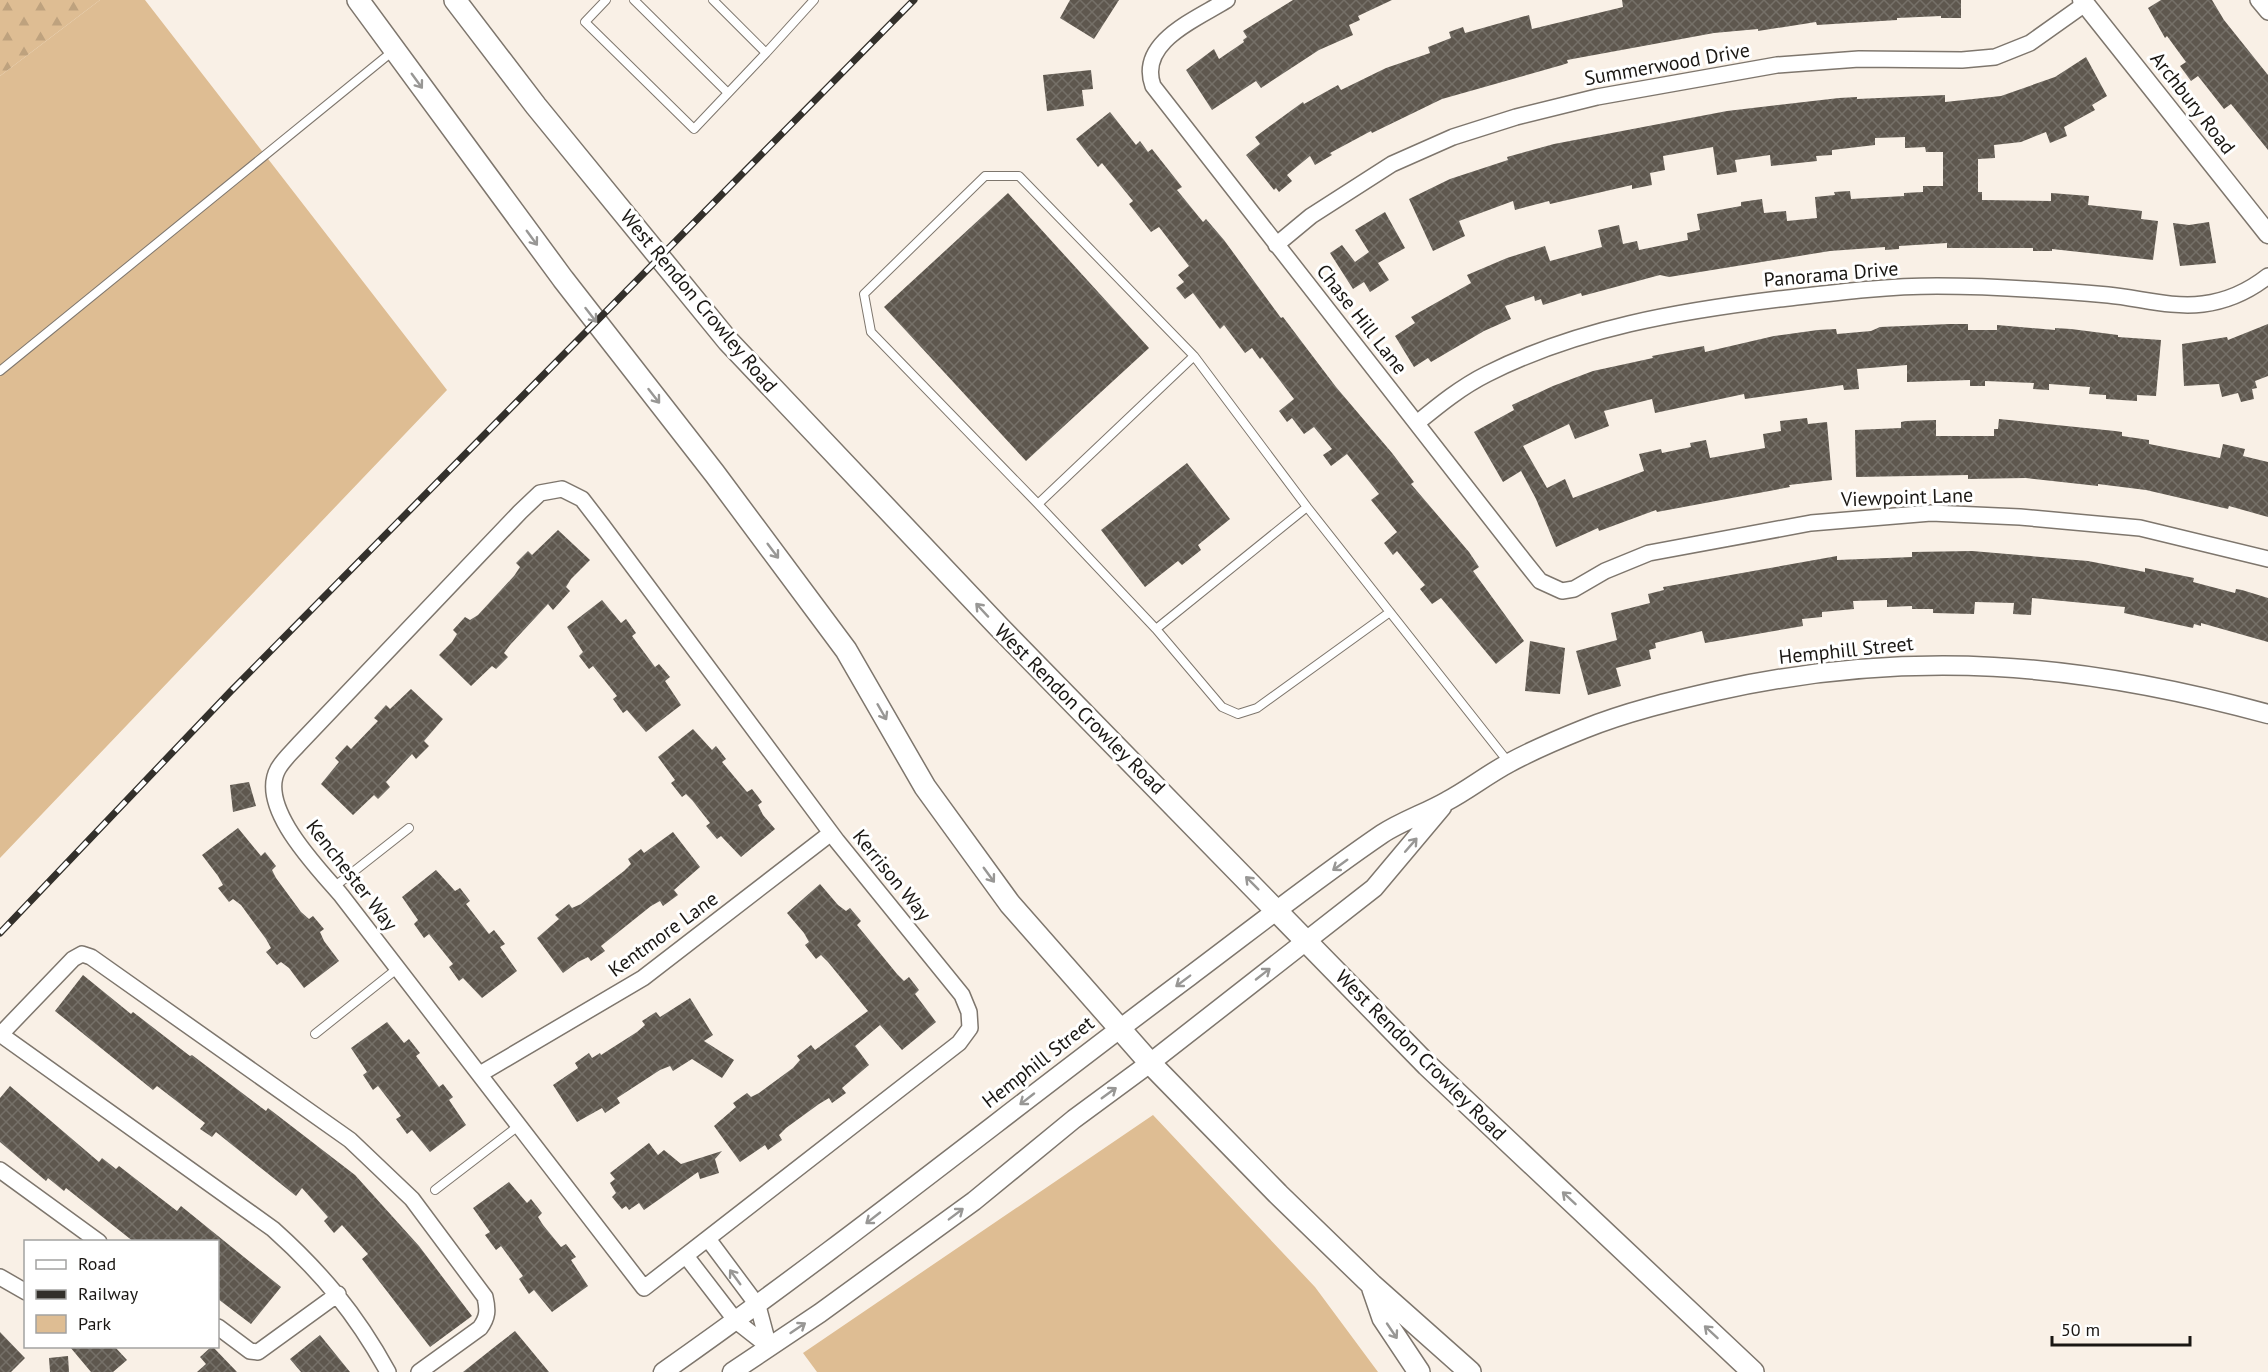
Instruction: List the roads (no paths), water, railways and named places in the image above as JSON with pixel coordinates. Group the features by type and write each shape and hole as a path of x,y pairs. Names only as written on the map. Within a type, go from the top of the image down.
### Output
{"main road":[{"path":"358,0 563,279 715,474 846,650 925,787 1010,904 1150,1063 1372,1285 1470,1372"},
{"name":"West Rendon Crowley Road","path":"455,0 536,106 728,341 999,627 1278,910 1426,1065 1754,1372"},
{"path":"1372,1285 1383,1318 1419,1372"}],"street":[{"name":"Chase Hill Lane","path":"1227,0 1160,45 1149,65 1153,86 1540,581 1555,590"},
{"path":"2258,0 2268,12"},
{"name":"Archbury Road","path":"2084,2 2268,234"},
{"name":"Summerwood Drive","path":"1276,245 1311,216 1392,165 1453,137 1516,117 1597,97 1777,66 1859,59 1962,60 1995,57 2030,43 2084,2"},
{"name":"Panorama Drive","path":"1417,423 1450,397 1486,375 1524,357 1572,339 1651,317 1836,292 1935,286 2025,288 2112,295 2166,304 2202,304 2233,297 2268,276"},
{"name":"Kerrison Way","path":"562,489 582,500 602,525 831,833 962,995 969,1012 970,1028 959,1043 644,1288"},
{"name":"Kenchester Way","path":"562,489 540,493 520,512 277,770 274,798 283,820 304,852 398,968 480,1074 517,1127 644,1288"},
{"name":"Viewpoint Lane","path":"1555,590 1574,589 1605,571 1649,553 1811,523 1931,513 2020,517 2140,528 2268,559"},
{"name":"Hemphill Street","path":"663,1372 758,1306 1120,1028 1387,831 1448,801 1509,763 1589,727 1682,699 1761,681 1835,671 1926,664 2006,666 2093,675 2166,687 2268,714"},
{"name":"Hemphill Street","path":"732,1372 974,1202 1074,1119 1150,1063 1374,888 1448,801"},
{"name":"Kentmore Lane","path":"480,1074 643,978 831,833"},
{"path":"388,1372 368,1336 338,1294 314,1266 273,1229 0,1034 73,959 82,954 91,957 350,1140 412,1199 485,1297 488,1309 486,1320 480,1328 419,1372"},
{"path":"0,1170 96,1240"},
{"path":"708,1239 758,1306 769,1347"},
{"path":"686,1256 736,1321 769,1347"},
{"path":"0,1277 24,1291"},
{"path":"219,1328 250,1351 258,1352 338,1294"}],"lane":[{"path":"606,0 585,22 694,129 814,0"},
{"path":"634,0 728,93"},
{"path":"713,0 766,53"},
{"path":"0,372 394,50"},
{"path":"1390,612 1257,708 1238,714 1222,707 1156,629 871,333 864,294 985,176 1019,176 1194,356 1308,507 1509,763"},
{"path":"1038,504 1194,356"},
{"path":"1156,629 1308,507"},
{"path":"334,887 409,828"},
{"path":"315,1034 398,968"},
{"path":"435,1190 517,1127"}],"railway":[{"path":"0,933 231,691 914,0"}]}
